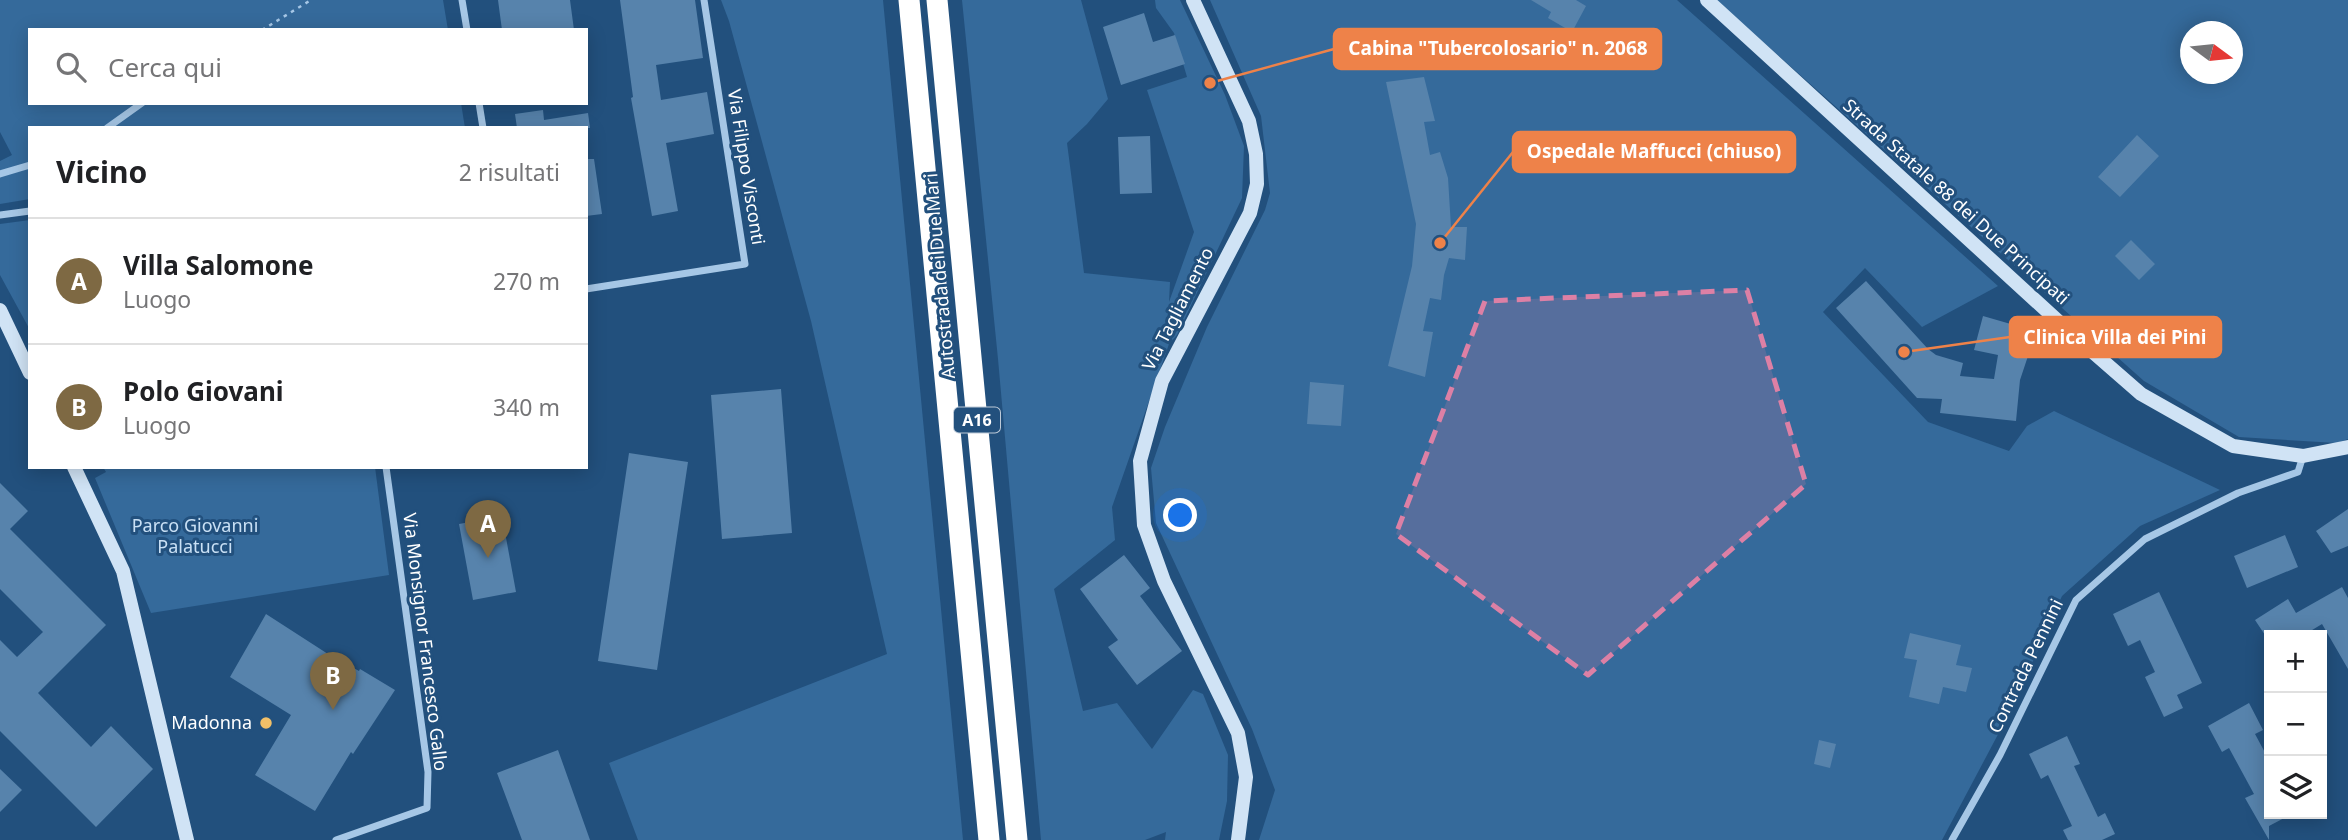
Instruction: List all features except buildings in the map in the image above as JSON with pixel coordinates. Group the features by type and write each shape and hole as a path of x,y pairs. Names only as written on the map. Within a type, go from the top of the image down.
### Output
{"highway":[{"name":"Autostrada dei Due Mari","path":"909,0 989,840"},
{"name":"Autostrada dei Due Mari","path":"937,0 1017,840"}],"main road":[{"name":"Via Tagliamento","path":"1193,0 1250,121 1256,154 1256,184 1250,213 1162,381 1140,461 1144,526 1164,581 1238,733 1245,777 1238,840"},
{"name":"Strada Statale 88 dei Due Principati","path":"1707,0 2141,394 2233,446 2303,456 2348,447"},
{"path":"0,310 28,369"},
{"path":"75,469 123,571 187,840"}],"street":[{"path":"462,0 467,28"},
{"name":"Via Filippo Visconti","path":"588,289 745,264 704,0"},
{"path":"110,126 139,105"},
{"path":"479,105 483,126"},
{"path":"0,174 28,166"},
{"path":"0,215 28,211"},
{"name":"Contrada Pennini","path":"1952,840 2000,755 2076,600 2146,539 2238,493 2298,472 2303,456"},
{"name":"Via Monsignor Francesco Gallo","path":"336,840 427,808 428,772 386,469"}],"path":[{"path":"265,28 311,0"}],"highlighted area":[{"path":"1747,290 1806,484 1588,675 1396,534 1485,301"}],"green space":[{"path":"0,0 443,0 448,28 28,28 28,105 461,105 465,126 28,126 28,199 0,204 0,161 12,155 0,132"},
{"path":"721,0 883,0 963,840 638,840 609,763 887,654 811,321"},
{"path":"962,0 1081,0 1108,99 1067,143 1084,273 1170,282 1169,302 1194,232 1147,90 1187,77 1174,33 1156,8 1155,0 1180,0 1225,95 1244,146 1242,198 1177,335 1169,344 1112,507 1115,540 1054,589 1083,711 1117,703 1152,749 1193,690 1203,694 1228,755 1227,801 1219,840 1165,840 1166,832 1145,840 1041,840 998,359"},
{"path":"1210,0 1677,0 1998,286 1922,327 1865,268 1823,312 1928,422 2009,451 2027,426 2054,411 2220,490 2140,526 2062,596 2012,708 1942,840 1259,840 1275,790 1252,729 1156,523 1151,468 1165,427 1207,327 1265,210 1270,193 1261,116"},
{"path":"1716,0 2348,0 2348,439 2337,443 2239,437 2144,381"},
{"path":"28,220 28,326 0,275 0,224"},
{"name":"Parco Giovanni Palatucci","path":"104,469 375,469 389,575 151,613 95,478 106,472"}],"place":[{"name":"Cabina \"Tubercolosario\" n. 2068","path":"1210,83"},
{"name":"Ospedale Maffucci (chiuso)","path":"1440,243"},
{"name":"Clinica Villa dei Pini","path":"1904,352"},
{"name":"Villa Salomone","path":"488,558"},
{"name":"Polo Giovani","path":"333,710"},
{"name":"Madonna","path":"266,723"}]}
